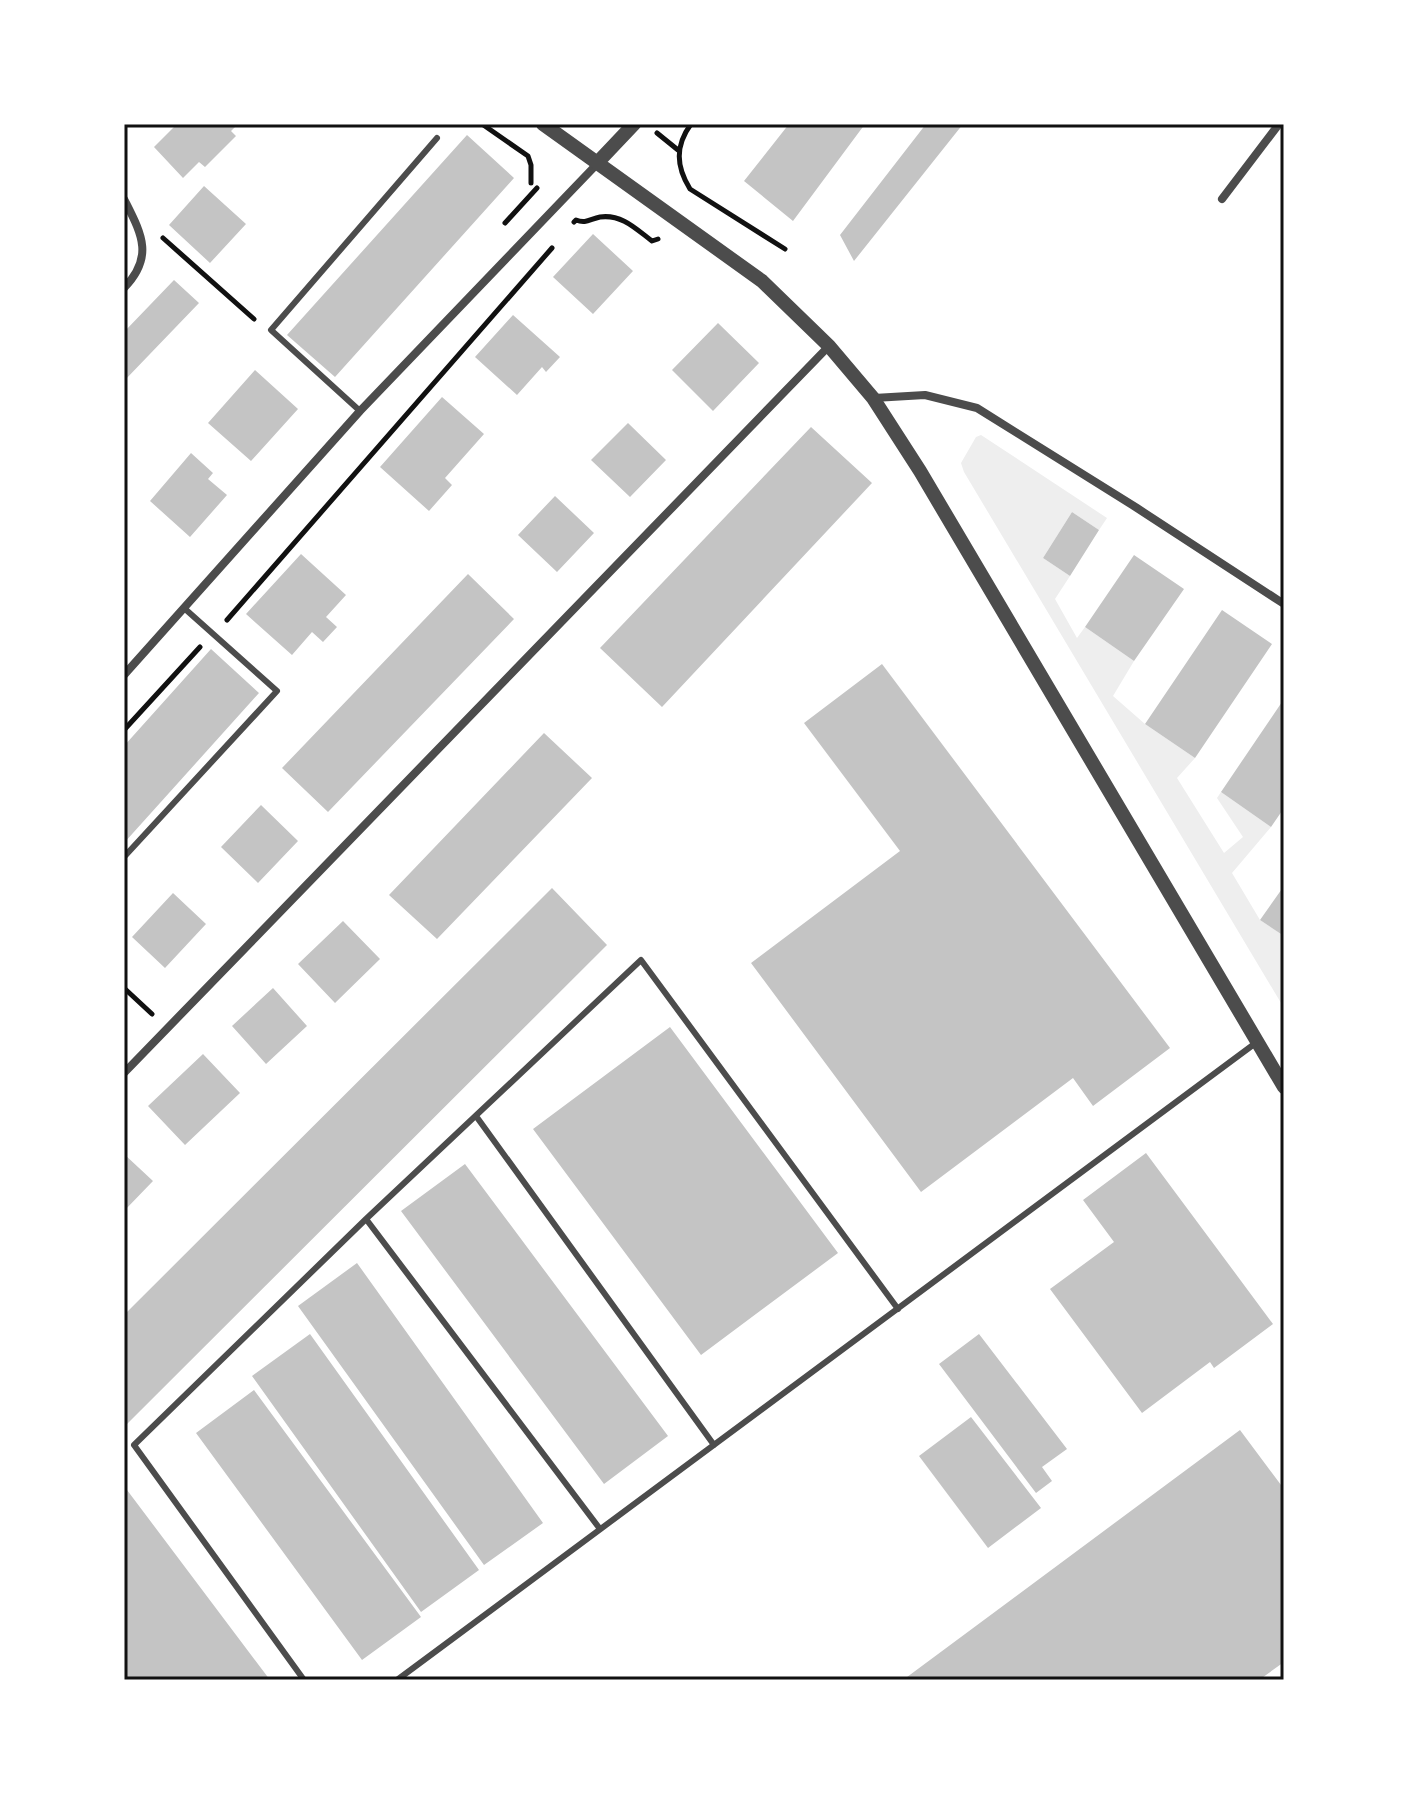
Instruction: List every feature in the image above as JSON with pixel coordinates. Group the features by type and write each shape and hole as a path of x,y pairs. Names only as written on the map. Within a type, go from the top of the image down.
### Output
{"street":[{"path":"543,124 762,281 829,346 873,398 920,471 1284,1087"},
{"path":"124,675 360,411 634,124"},
{"path":"1222,199 1279,124"},
{"path":"124,199 141,233 143,245 139,267 124,288"},
{"path":"124,1073 829,346"},
{"path":"873,398 925,395 977,408 1284,604"}],"lane":[{"path":"360,411 271,330 437,138"},
{"path":"124,857 277,691 184,608"},
{"path":"304,1680 134,1445 366,1219 641,960 898,1309"},
{"path":"397,1680 1257,1042"},
{"path":"476,1116 714,1445"},
{"path":"366,1219 600,1529"}],"path":[{"path":"482,124 528,156 531,183"},
{"path":"646,124 678,150"},
{"path":"691,124 678,150 681,173 690,189 785,249"},
{"path":"565,232 576,220 586,223 601,217 625,221"},
{"path":"159,235 257,322 271,330"},
{"path":"124,730 213,634 555,244"},
{"path":"124,988 168,1028"}],"shaded area":[{"path":"981,435 1107,518 1099,530 1072,512 1043,558 1070,576 1055,599 1077,638 1085,627 1134,661 1113,696 1145,724 1195,758 1177,778 1224,853 1243,837 1217,798 1221,792 1271,827 1232,873 1260,920 1284,936 1284,1008 964,472 961,463 976,437"}],"building":[{"path":"177,124 238,124 231,131 236,136 205,167 199,162 183,178 154,147"},
{"path":"789,124 865,124 793,221 744,181"},
{"path":"926,124 963,124 854,261 840,235"},
{"path":"467,135 514,178 335,377 287,335"},
{"path":"204,186 246,224 210,263 169,225"},
{"path":"593,234 633,271 593,314 553,277"},
{"path":"174,280 199,303 124,381 124,332"},
{"path":"513,315 560,357 546,372 542,367 517,395 475,357"},
{"path":"718,323 759,363 713,411 672,370"},
{"path":"255,370 298,409 251,461 208,423"},
{"path":"442,397 484,434 445,478 452,485 429,511 380,467"},
{"path":"628,423 666,460 630,497 591,460"},
{"path":"811,427 872,483 662,707 600,648"},
{"path":"191,453 213,473 208,479 227,495 190,537 150,501"},
{"path":"555,496 594,533 557,572 518,535"},
{"path":"1072,512 1099,530 1070,576 1043,558"},
{"path":"301,554 346,595 326,617 337,627 323,642 312,632 292,655 246,614"},
{"path":"1134,555 1184,589 1134,661 1085,627"},
{"path":"468,574 514,619 328,812 282,768"},
{"path":"1222,610 1272,644 1195,758 1145,724"},
{"path":"211,649 259,693 124,843 124,746"},
{"path":"882,664 1170,1048 1093,1106 1073,1078 921,1192 751,963 900,851 804,723"},
{"path":"1284,699 1284,808 1271,827 1221,792"},
{"path":"544,733 592,778 437,939 389,895"},
{"path":"261,805 298,841 258,883 221,847"},
{"path":"1284,886 1284,936 1260,920"},
{"path":"552,888 607,945 124,1427 124,1315"},
{"path":"173,893 206,924 165,968 132,937"},
{"path":"343,921 380,959 335,1003 298,964"},
{"path":"273,988 307,1026 266,1064 232,1026"},
{"path":"670,1027 838,1253 701,1355 533,1129"},
{"path":"203,1054 240,1093 185,1145 148,1106"},
{"path":"1146,1153 1273,1324 1214,1368 1210,1362 1142,1413 1050,1289 1114,1242 1083,1200"},
{"path":"124,1154 153,1181 124,1211"},
{"path":"465,1164 668,1436 604,1484 401,1211"},
{"path":"357,1263 543,1523 484,1565 298,1306"},
{"path":"310,1334 479,1570 421,1612 252,1376"},
{"path":"979,1334 1067,1449 1042,1467 1052,1481 1036,1493 939,1364"},
{"path":"254,1390 421,1617 362,1660 196,1433"},
{"path":"971,1417 1041,1508 988,1548 919,1456"},
{"path":"1240,1430 1284,1489 1284,1662 1259,1680 903,1680"},
{"path":"124,1486 270,1680 124,1679"}]}
